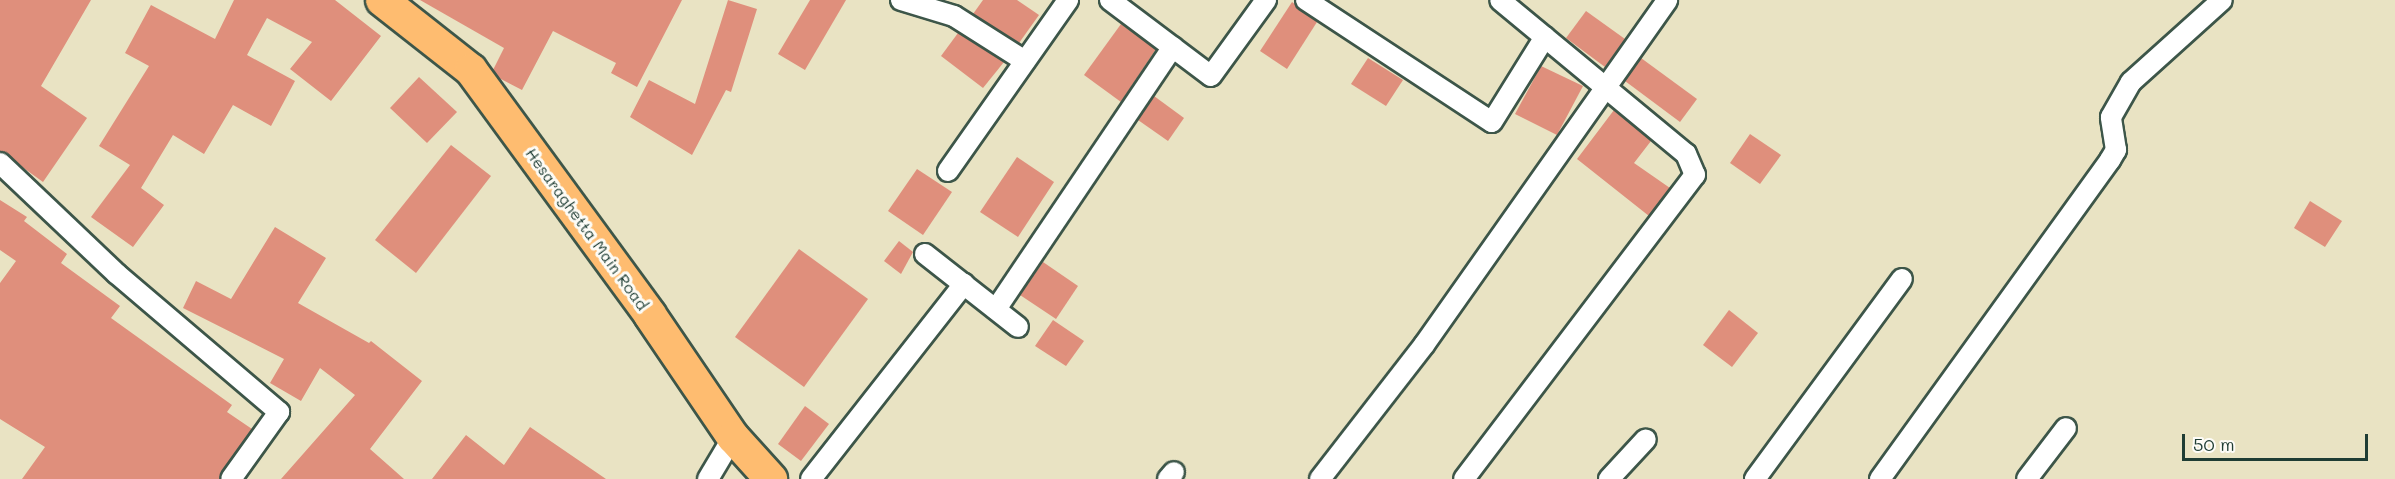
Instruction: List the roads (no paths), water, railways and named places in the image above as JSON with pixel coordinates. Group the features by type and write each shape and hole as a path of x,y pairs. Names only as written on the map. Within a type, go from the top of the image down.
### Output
{"main road":[{"name":"Hesaraghetta Main Road","path":"382,0 471,70 650,315 733,437 771,479"}],"street":[{"path":"902,0 954,16 1025,61"},
{"path":"948,171 1068,0"},
{"path":"1110,0 1211,76 1266,0"},
{"path":"1306,0 1492,122 1545,37"},
{"path":"1464,479 1695,175 1686,154 1500,0"},
{"path":"1320,479 1424,345 1667,0"},
{"path":"1880,479 2110,160 2116,150 2111,117 2131,82 2222,0"},
{"path":"996,309 1173,47"},
{"path":"0,163 117,274 279,412 231,479"},
{"path":"925,254 1018,327"},
{"path":"1755,479 1902,279"},
{"path":"811,479 964,284"},
{"path":"2027,479 2066,428"},
{"path":"708,479 733,437"},
{"path":"1609,479 1646,439"}]}
